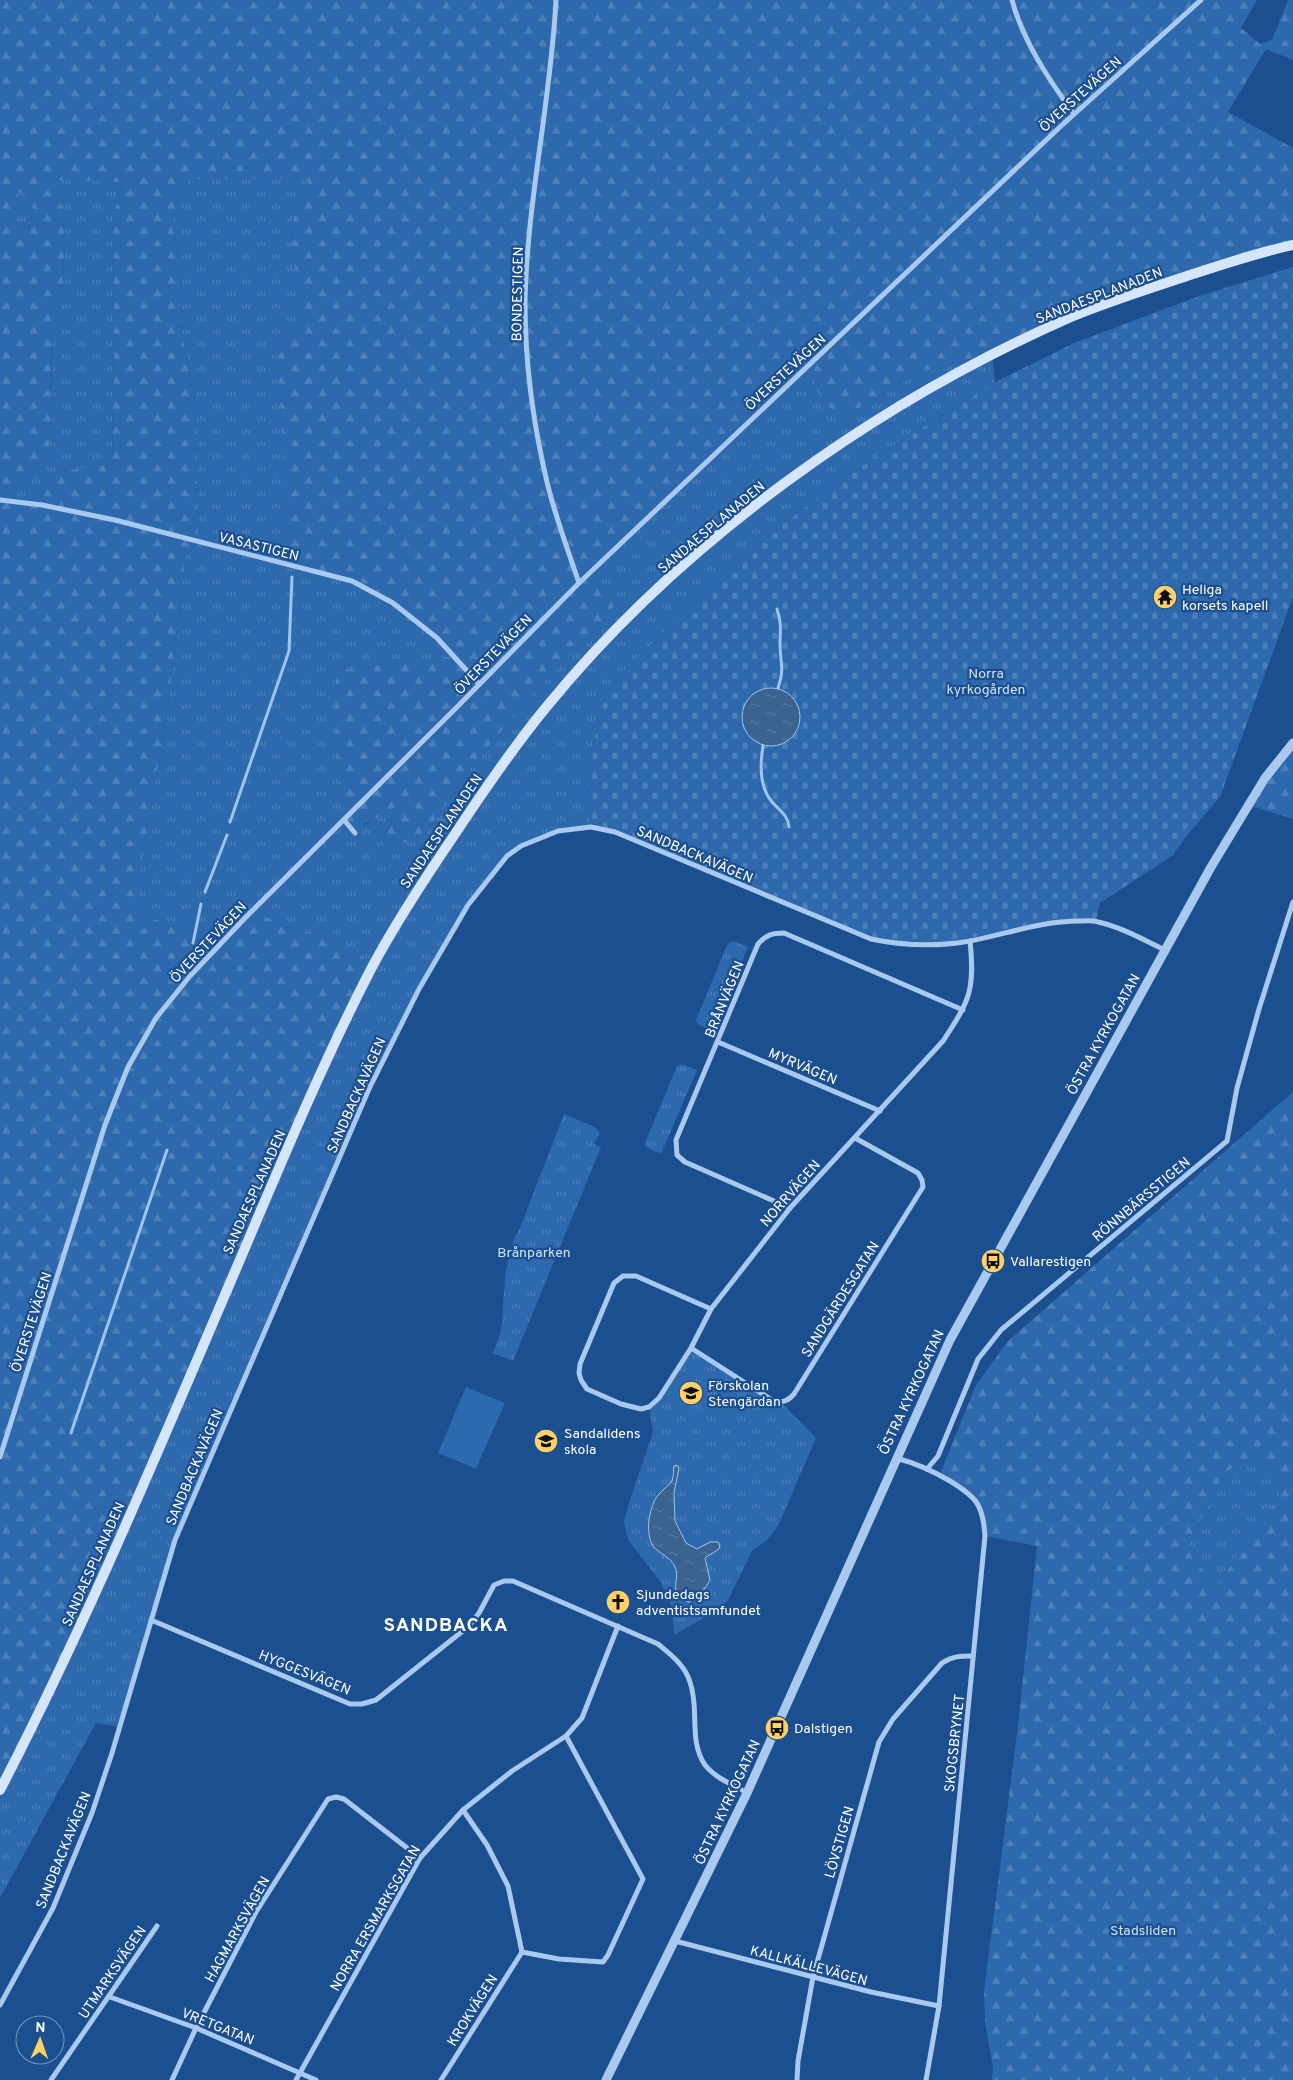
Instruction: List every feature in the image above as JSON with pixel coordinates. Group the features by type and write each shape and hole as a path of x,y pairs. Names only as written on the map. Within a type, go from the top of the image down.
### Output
{"main road":[{"name":"SANDAESPLANADEN","path":"0,1790 43,1708 98,1587 265,1200 372,968 416,890 486,788 548,704 617,628 684,564 754,507 833,450 919,394 992,354 1077,314 1183,278 1271,250 1293,245"}],"street":[{"name":"BONDESTIGEN","path":"556,0 528,247 525,303 528,372 535,428 547,484 579,583"},
{"path":"1012,0 1016,16 1042,64 1074,114"},
{"name":"ÖVERSTEVÄGEN","path":"0,1457 105,1125 128,1067 156,1018 190,976 245,918 579,583 1074,114 1201,0"},
{"name":"VASASTIGEN","path":"0,500 42,505 115,520 352,581 393,603 437,638 479,684"},
{"name":"ÖSTRA KYRKOGATAN","path":"606,2080 747,1793 930,1382 962,1318 1165,950 1252,798 1264,778 1293,743"},
{"path":"344,820 356,833"},
{"name":"SANDBACKAVÄGEN","path":"0,2005 53,1908 74,1858 112,1753 175,1540 369,1089 433,963 468,905 507,856 537,838 558,831 590,827 615,832 871,939 898,945 933,945 970,940 1058,921 1096,921 1165,950"},
{"name":"RÖNNBÄRSSTIGEN","path":"927,1469 938,1456 978,1359 1002,1330 1227,1141 1237,1088 1259,1009 1293,902"},
{"name":"BRÅNVÄGEN","path":"790,1208 685,1162 676,1155 676,1140 758,944 765,936 774,933 784,933 963,1010"},
{"name":"NORRVÄGEN","path":"711,1309 636,1276 623,1276 614,1283 580,1364 581,1380 587,1389 621,1404 641,1410 649,1407 659,1398 691,1348 711,1309 790,1208 880,1112 943,1041 970,996 972,983 970,940"},
{"name":"MYRVÄGEN","path":"718,1042 880,1112"},
{"name":"SANDGÄRDESGATAN","path":"691,1348 772,1400 781,1402 789,1400 794,1394 923,1187 918,1173 855,1138"},
{"name":"SKOGSBRYNET","path":"896,1458 940,1474 965,1489 974,1497 984,1521 986,1536 938,2006 926,2080"},
{"name":"HYGGESVÄGEN","path":"151,1620 350,1704 362,1704 376,1700 469,1626 479,1613 494,1585 504,1581 513,1581 658,1644 679,1662 690,1682 693,1696 694,1734 698,1751 705,1765 717,1776 747,1793"},
{"name":"NORRA ERSMARKSGATAN","path":"296,2080 420,1858 463,1810 512,1771 566,1736 582,1718 618,1626"},
{"name":"LÖVSTIGEN","path":"797,2080 798,2061 813,1977 879,1742 885,1730 942,1663 949,1658 974,1656"},
{"path":"463,1810 487,1845 508,1886 522,1952 559,1959 603,1962 643,1880 566,1736"},
{"name":"HAGMARKSVÄGEN","path":"172,2080 196,2028 256,1912 328,1799 344,1799 420,1858"},
{"name":"UTMARKSVÄGEN","path":"51,2080 110,1997 157,1926"},
{"name":"KALLKÄLLEVÄGEN","path":"675,1941 871,1992 938,2006"},
{"name":"KROKVÄGEN","path":"441,2080 522,1952"},
{"name":"VRETGATAN","path":"110,1997 196,2028 316,2080"}],"green space":[{"path":"0,0 1257,0 1241,28 1260,44 1272,40 1288,0 1293,0 1293,60 1266,49 1228,112 1293,148 1293,245 1159,285 992,354 922,371 854,411 833,411 818,393 814,376 815,359 580,583 590,579 616,592 617,603 510,721 470,769 425,835 410,842 382,845 395,807 364,823 358,824 345,820 335,732 336,679 346,669 454,656 393,603 352,581 289,565 278,356 302,321 290,228 298,207 308,196 308,178 190,179 181,192 171,222 181,262 183,338 197,417 198,542 186,555 167,711 139,878 139,908 144,917 196,929 191,975 253,909 282,926 336,939 356,950 372,968 265,1200 14,1763 0,1772","holes":["55,180 121,182 119,199 113,213 114,340 112,464 61,471 47,485 42,505 16,502 16,487 20,477 32,474 47,460 52,426 51,335 62,289 65,242 62,207","17,192 35,196 29,229 19,230 16,223 21,212"]},
{"path":"190,178 308,178 308,196 298,207 290,228 303,321 278,356 352,581 393,603 455,657 346,669 364,825 395,807 382,845 425,835 470,769 510,721 579,583 815,358 854,411 922,371 992,354 995,382 841,479 756,546 754,554 747,553 716,582 715,590 676,628 668,628 638,658 638,666 630,666 606,693 586,774 591,827 537,838 507,856 468,905 433,963 369,1089 175,1540 120,1727 96,1723 0,1898 0,1772 14,1763 304,931 282,926 253,910 190,976 160,922 144,917 139,908 139,878 167,711 186,555 198,542 197,417 183,338 181,262 171,222 181,192"},
{"path":"55,180 121,181 119,199 113,213 114,340 112,465 61,471 42,505 16,502 16,487 20,477 32,474 52,388 51,335 62,289 65,242 62,207"},
{"path":"17,192 36,195 29,229 18,230 16,223 21,212"},
{"name":"Norra kyrkogården","path":"1293,267 1293,597 1220,797 1172,856 1100,903 1096,921 1058,921 933,945 871,939 615,832 591,827 586,774 606,693 630,666 638,666 638,658 668,628 676,628 676,619 707,590 715,590 715,582 747,553 754,554 756,546 841,479 995,382 1074,343 1202,295"},
{"path":"1293,743 1293,819 1248,805"},
{"path":"733,941 748,947 712,1031 697,1024 696,1020 728,943"},
{"path":"681,1064 697,1070 661,1154 646,1147 645,1143 677,1066"},
{"name":"Stadsliden","path":"1293,1092 1293,2080 992,2080 993,2068 985,2021 984,1991 1018,1726 1037,1546 985,1536 984,1521 974,1497 940,1474 976,1385 1008,1341","holes":["1256,1457 1276,1465 1283,1490 1215,1589 1187,1546 1225,1472"]},
{"name":"Brånparken","path":"564,1114 595,1127 600,1133 594,1144 601,1147 513,1361 492,1353 501,1331 508,1259"},
{"path":"691,1348 772,1400 781,1402 816,1438 778,1526 767,1540 752,1551 728,1600 719,1609 674,1635 672,1607 660,1581 628,1540 624,1522 653,1432 649,1407 659,1398"},
{"path":"466,1387 505,1403 476,1469 438,1453"},
{"path":"1256,1457 1276,1465 1283,1490 1215,1590 1187,1546 1225,1472"}],"water":[{"path":"765,688 777,688 787,692 796,701 800,723 792,738 777,746 765,746 755,742 746,733 742,723 742,711 746,701 755,692"},
{"path":"677,1465 679,1468 674,1493 675,1521 686,1543 697,1549 710,1542 718,1542 720,1545 719,1549 705,1558 710,1580 701,1593 689,1602 682,1599 676,1591 675,1567 671,1561 653,1546 649,1535 650,1515 654,1503 672,1481 674,1466"}],"waterway":[{"path":"230,822 289,651 292,577"},
{"path":"777,609 780,623 782,670 778,688"},
{"path":"763,746 761,768 765,789 772,802 785,816 789,827"},
{"path":"205,892 227,835"},
{"path":"193,943 201,904"},
{"path":"71,1433 167,1150"}],"place":[{"name":"Heliga korsets kapell","path":"1165,597"},
{"name":"Vallarestigen","path":"993,1261"},
{"name":"Förskolan Stengärdan","path":"691,1393"},
{"name":"Sandalidens skola","path":"546,1441"},
{"name":"Sjundedags adventistsamfundet","path":"618,1602"},
{"name":"Dalstigen","path":"777,1728"}],"district":[{"name":"SANDBACKA","path":"446,1624"}]}
